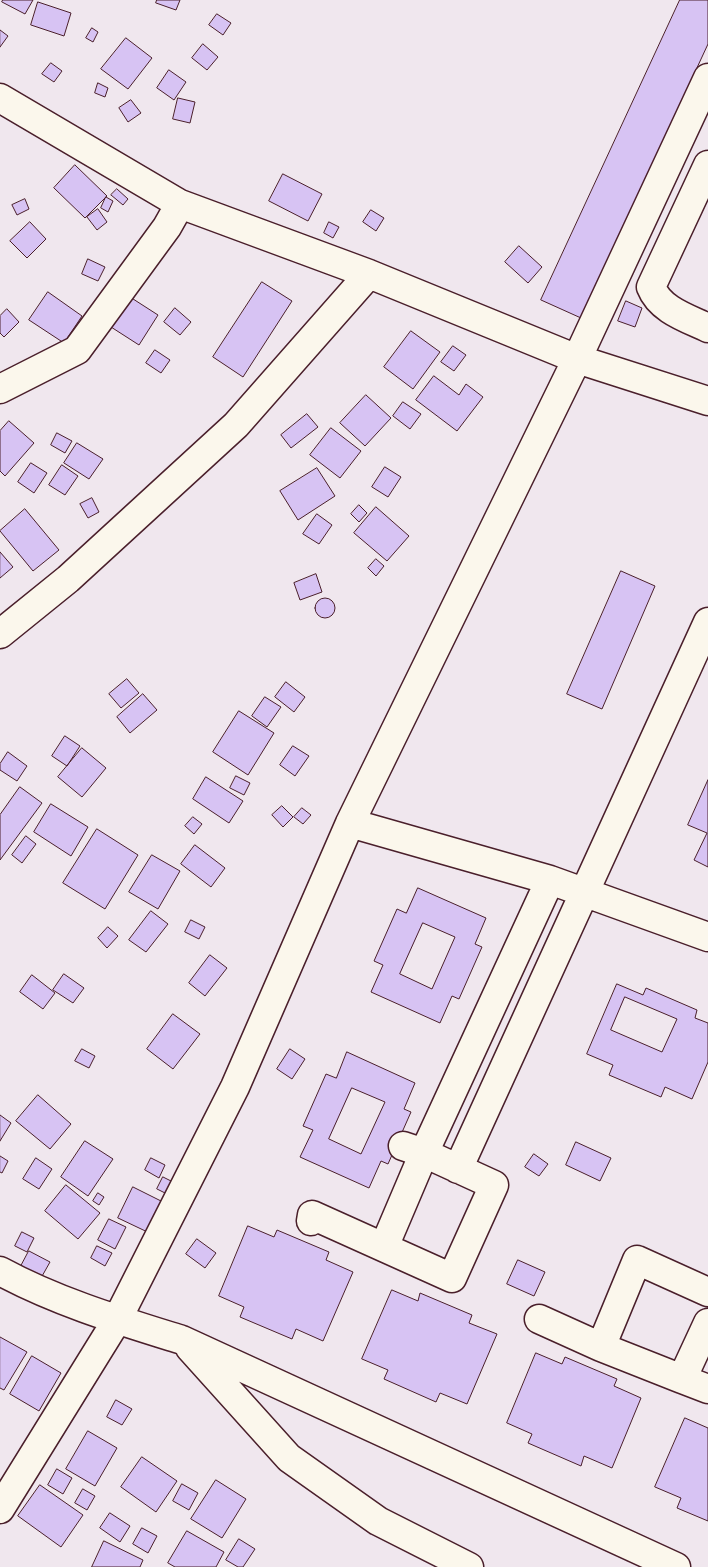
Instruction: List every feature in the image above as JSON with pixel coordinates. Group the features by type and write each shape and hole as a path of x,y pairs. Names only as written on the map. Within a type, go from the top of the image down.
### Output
{"street":[{"path":"0,1509 117,1320 235,1088 350,823 577,359 708,78"},
{"path":"0,98 180,204 369,274 577,359 708,402"},
{"path":"708,165 651,287 655,296 674,312 708,328"},
{"path":"0,390 77,350 168,227 180,204"},
{"path":"0,634 68,578 236,425 369,274"},
{"path":"458,1169 708,622"},
{"path":"350,823 550,880 708,937"},
{"path":"384,1247 413,1150 550,880"},
{"path":"311,1220 312,1215 452,1278 494,1185 413,1150"},
{"path":"601,1347 638,1260 708,1292"},
{"path":"0,1272 28,1286 117,1320 182,1340 676,1567"},
{"path":"539,1319 601,1347 708,1389"},
{"path":"682,1379 708,1323"},
{"path":"182,1340 289,1458 378,1521 469,1567"}],"building":[{"path":"3,0 33,0 25,14 2,2"},
{"path":"157,0 180,0 176,10 156,3"},
{"path":"680,0 708,0 708,44 581,318 541,300"},
{"path":"38,2 71,13 64,36 31,25"},
{"path":"217,14 231,23 223,35 209,25"},
{"path":"92,28 98,32 93,42 86,38"},
{"path":"0,30 8,36 0,47"},
{"path":"126,38 152,58 128,89 101,69"},
{"path":"203,44 218,57 207,70 192,58"},
{"path":"51,63 62,71 54,82 42,74"},
{"path":"169,70 186,82 174,100 157,88"},
{"path":"98,83 108,88 105,97 95,93"},
{"path":"178,98 195,102 190,123 173,119"},
{"path":"131,100 141,113 128,122 119,108"},
{"path":"75,165 107,196 85,218 54,188"},
{"path":"283,174 322,194 308,221 269,201"},
{"path":"117,189 128,199 123,205 111,195"},
{"path":"106,197 113,201 108,212 101,208"},
{"path":"25,199 29,209 17,215 12,205"},
{"path":"98,209 107,222 97,230 87,217"},
{"path":"371,210 384,218 376,231 363,222"},
{"path":"30,222 46,239 27,258 10,241"},
{"path":"329,222 339,227 333,238 324,233"},
{"path":"519,246 542,267 528,283 505,262"},
{"path":"88,259 105,267 98,281 82,274"},
{"path":"262,282 292,301 243,377 213,357"},
{"path":"48,292 82,316 64,343 29,320"},
{"path":"130,297 158,315 139,345 111,327"},
{"path":"626,301 642,308 635,327 618,321"},
{"path":"175,308 191,322 180,335 164,322"},
{"path":"7,309 19,322 4,337 0,333 0,316"},
{"path":"411,331 440,352 413,389 384,367"},
{"path":"453,346 466,355 454,371 441,362"},
{"path":"155,350 170,360 161,373 146,363"},
{"path":"434,376 459,395 466,384 483,397 457,431 416,400"},
{"path":"366,395 391,418 365,446 340,423"},
{"path":"403,402 421,414 410,429 393,416"},
{"path":"307,414 318,427 291,448 281,435"},
{"path":"9,421 34,443 5,476 0,471 0,431"},
{"path":"331,428 361,451 340,478 310,455"},
{"path":"57,433 72,441 65,453 51,445"},
{"path":"77,443 103,459 89,479 64,463"},
{"path":"31,463 47,473 34,493 18,482"},
{"path":"62,465 78,476 65,495 49,485"},
{"path":"385,467 401,477 388,497 372,487"},
{"path":"317,468 335,496 298,520 280,491"},
{"path":"92,498 99,512 88,518 80,504"},
{"path":"359,505 367,513 359,522 351,514"},
{"path":"376,507 409,536 387,561 354,533"},
{"path":"25,509 59,550 33,571 0,531"},
{"path":"317,514 332,525 319,544 303,534"},
{"path":"0,552 13,567 0,578"},
{"path":"376,559 384,566 376,576 368,568"},
{"path":"621,571 655,586 602,709 567,694"},
{"path":"316,574 322,592 300,600 294,583"},
{"path":"321,598 329,598 335,604 335,612 329,618 321,618 315,612 315,604"},
{"path":"127,679 139,693 121,708 109,694"},
{"path":"286,682 305,697 294,712 275,697"},
{"path":"143,694 157,710 130,733 117,717"},
{"path":"265,697 281,707 267,727 252,716"},
{"path":"239,711 274,733 248,775 213,752"},
{"path":"65,736 80,746 67,766 52,756"},
{"path":"293,746 309,756 295,776 280,765"},
{"path":"82,748 106,768 82,797 58,777"},
{"path":"8,752 27,766 17,781 0,770 0,764"},
{"path":"236,776 250,783 244,795 230,788"},
{"path":"206,777 243,801 229,823 193,799"},
{"path":"708,780 708,867 694,860 707,833 688,825"},
{"path":"20,787 42,803 0,860 0,815"},
{"path":"51,804 88,827 71,856 34,832"},
{"path":"282,806 293,817 283,827 272,815"},
{"path":"302,808 311,815 303,824 294,817"},
{"path":"193,817 202,824 194,834 185,826"},
{"path":"97,829 138,855 105,909 63,883"},
{"path":"26,836 36,844 22,863 12,855"},
{"path":"195,845 225,868 211,887 181,864"},
{"path":"152,855 180,871 158,909 129,892"},
{"path":"418,888 486,918 475,944 482,947 459,999 452,996 440,1023 371,992 383,965 374,961 397,909 406,913","holes":["423,923 455,937 432,989 400,974"]},
{"path":"151,911 168,924 146,952 129,940"},
{"path":"191,920 205,927 199,939 185,932"},
{"path":"108,927 118,936 107,948 98,938"},
{"path":"210,955 227,968 205,996 189,983"},
{"path":"64,974 84,988 73,1003 53,990"},
{"path":"32,975 55,993 43,1009 20,992"},
{"path":"617,984 643,995 646,988 697,1010 695,1018 708,1023 708,1062 692,1099 665,1087 661,1097 609,1075 613,1065 587,1054","holes":["625,997 677,1019 662,1052 611,1030"]},
{"path":"173,1014 200,1034 173,1069 147,1049"},
{"path":"82,1049 95,1056 89,1068 75,1061"},
{"path":"290,1049 305,1059 292,1079 277,1069"},
{"path":"347,1052 415,1083 404,1109 411,1112 388,1164 381,1161 369,1188 300,1157 313,1130 303,1126 326,1074 336,1078","holes":["352,1088 385,1102 361,1154 329,1139"]},
{"path":"38,1095 71,1124 50,1149 16,1121"},
{"path":"0,1115 11,1123 0,1141"},
{"path":"85,1141 113,1159 88,1196 61,1177"},
{"path":"576,1142 611,1158 600,1181 566,1165"},
{"path":"534,1154 548,1164 539,1176 525,1167"},
{"path":"0,1156 8,1161 2,1173 0,1172"},
{"path":"36,1158 52,1169 39,1189 23,1179"},
{"path":"151,1158 165,1165 159,1178 145,1170"},
{"path":"163,1177 177,1184 171,1196 157,1189"},
{"path":"66,1185 100,1213 78,1239 45,1211"},
{"path":"133,1187 173,1207 158,1237 118,1218"},
{"path":"98,1193 104,1197 99,1205 93,1201"},
{"path":"109,1219 126,1227 115,1249 98,1240"},
{"path":"248,1226 274,1237 277,1230 329,1252 326,1260 353,1272 323,1341 296,1329 292,1339 240,1317 244,1307 219,1296"},
{"path":"22,1232 34,1238 27,1252 15,1246"},
{"path":"197,1239 216,1253 205,1268 186,1254"},
{"path":"97,1246 112,1253 105,1266 91,1258"},
{"path":"29,1251 50,1262 41,1278 20,1268"},
{"path":"518,1260 545,1272 534,1296 507,1284"},
{"path":"392,1290 418,1301 420,1293 472,1315 469,1323 497,1334 467,1404 440,1393 436,1402 384,1379 388,1370 362,1359"},
{"path":"0,1337 27,1352 4,1390 0,1388"},
{"path":"536,1353 562,1364 565,1357 617,1379 614,1386 641,1398 612,1468 584,1456 581,1466 528,1443 532,1434 507,1423"},
{"path":"32,1356 61,1373 39,1411 10,1394"},
{"path":"116,1400 132,1409 122,1425 107,1417"},
{"path":"685,1418 708,1428 708,1521 677,1508 681,1498 655,1487"},
{"path":"88,1431 117,1448 95,1486 66,1469"},
{"path":"142,1457 177,1481 156,1512 121,1487"},
{"path":"57,1469 72,1478 63,1494 48,1485"},
{"path":"216,1480 246,1499 222,1538 191,1519"},
{"path":"182,1484 198,1493 189,1510 173,1501"},
{"path":"40,1485 83,1515 61,1547 18,1516"},
{"path":"83,1489 95,1496 87,1510 75,1503"},
{"path":"110,1513 130,1526 120,1542 100,1528"},
{"path":"142,1528 157,1536 148,1553 133,1544"},
{"path":"187,1531 224,1552 216,1567 175,1567 168,1563"},
{"path":"239,1539 255,1549 243,1567 238,1567 226,1560"},
{"path":"104,1541 143,1560 140,1567 92,1567"}]}
